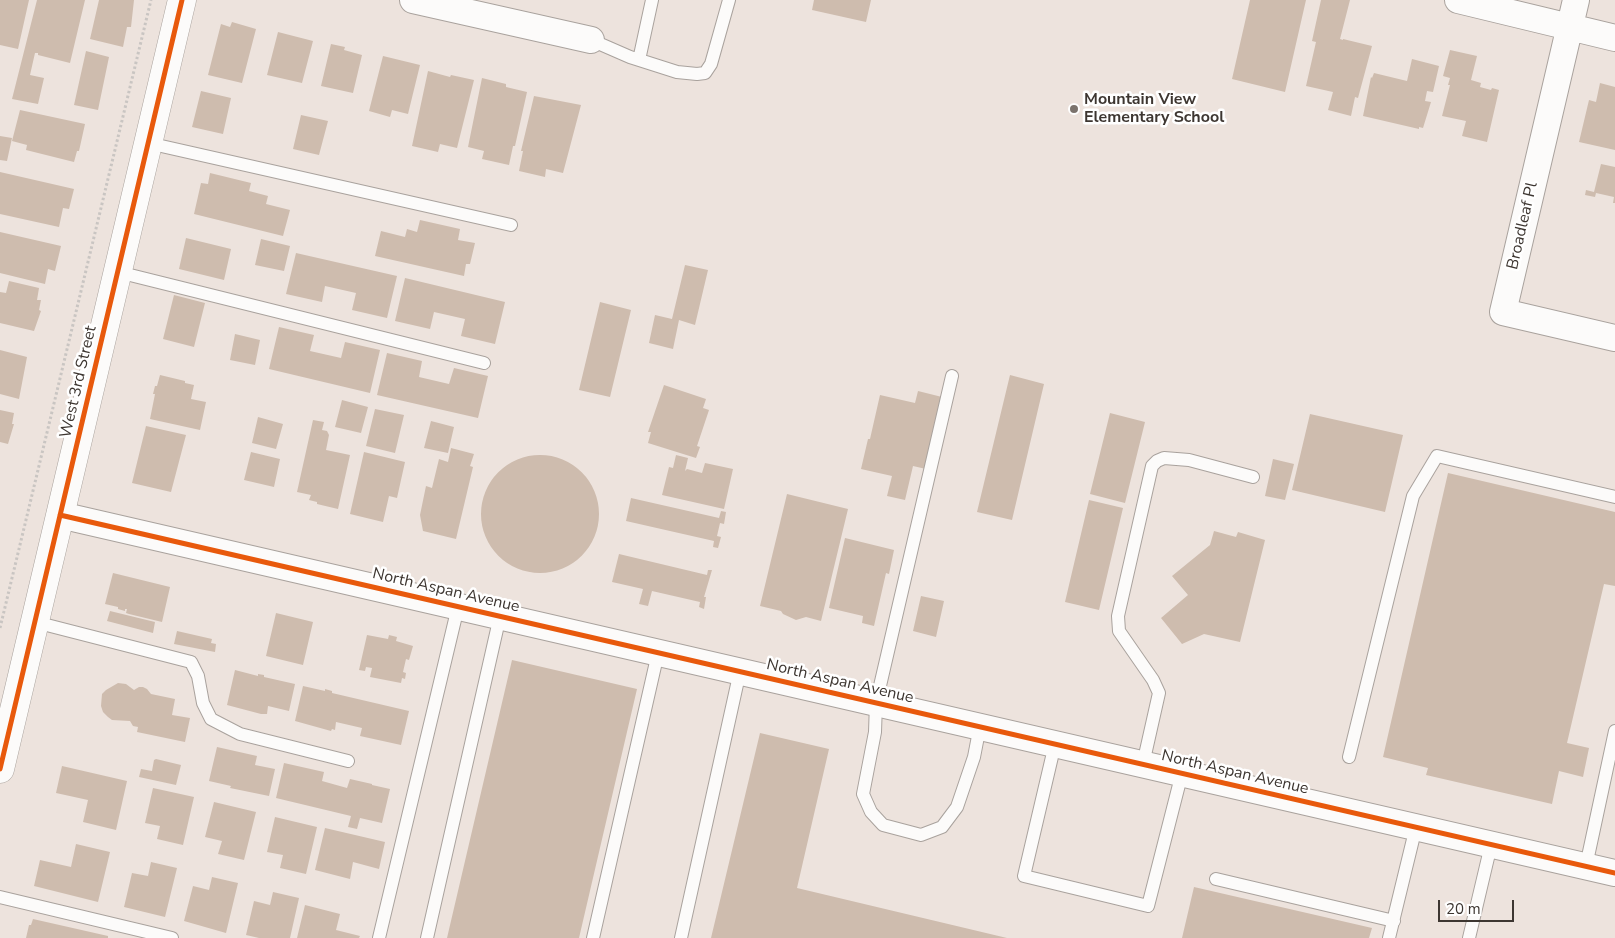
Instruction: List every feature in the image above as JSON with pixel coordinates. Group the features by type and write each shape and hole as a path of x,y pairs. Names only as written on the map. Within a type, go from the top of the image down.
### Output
{"street":[{"name":"West 3rd Street","path":"0,769 182,0"},
{"path":"413,0 591,40"},
{"path":"1458,0 1615,38"},
{"path":"1570,28 1576,0"},
{"name":"Broadleaf Pl","path":"1570,28 1503,312 1615,338"},
{"name":"North Aspan Avenue","path":"60,515 1615,873"}],"lane":[{"path":"638,60 652,0"},
{"path":"591,40 638,60 677,72 705,73 714,57 729,0"},
{"path":"148,143 511,224"},
{"path":"118,272 484,364"},
{"path":"952,376 876,703 875,732 862,794 871,812 883,825 921,834 942,828 957,807 974,757 980,726"},
{"path":"1349,757 1413,496 1437,456 1615,497"},
{"path":"1143,764 1159,693 1153,680 1119,631 1118,616 1152,466 1164,458 1189,460 1253,477"},
{"path":"378,938 458,606"},
{"path":"427,938 500,616"},
{"path":"35,622 191,662 198,676 203,703 211,719 240,734 348,761"},
{"path":"593,938 658,652"},
{"path":"681,938 740,672"},
{"path":"1586,866 1615,732"},
{"path":"1055,744 1024,876 1148,906 1182,773"},
{"path":"1389,938 1416,827"},
{"path":"1469,938 1491,845"},
{"path":"1216,879 1394,920"},
{"path":"0,897 172,938"}],"path":[{"path":"0,628 151,0"}],"building":[{"path":"0,0 29,0 18,49 0,45"},
{"path":"37,0 85,0 70,63 35,53 30,75 44,78 38,104 12,99"},
{"path":"99,0 134,0 131,27 127,27 123,47 90,39"},
{"path":"814,0 871,0 866,22 812,10"},
{"path":"1250,0 1306,0 1285,92 1232,79"},
{"path":"1321,0 1350,0 1340,39 1372,46 1358,98 1355,97 1351,116 1328,110 1333,92 1306,86 1316,42 1312,41"},
{"path":"232,22 256,29 242,83 208,75 221,24 230,27"},
{"path":"278,32 313,41 302,83 267,75"},
{"path":"331,44 345,47 344,50 362,55 353,93 321,86"},
{"path":"1450,50 1477,56 1471,80 1481,83 1480,87 1499,90 1487,142 1462,136 1466,121 1442,116 1450,85 1448,85 1450,78 1443,76"},
{"path":"86,51 109,57 98,110 74,105"},
{"path":"383,56 420,65 408,114 392,110 390,117 369,111"},
{"path":"1412,59 1439,66 1433,92 1427,91 1425,101 1431,102 1423,128 1419,127 1419,129 1363,116 1371,77 1374,73 1407,81"},
{"path":"428,71 450,77 451,75 474,80 457,148 440,144 438,152 412,146"},
{"path":"482,78 527,92 509,165 482,159 484,151 468,147"},
{"path":"1600,83 1615,87 1615,150 1579,142 1589,100 1596,102"},
{"path":"201,91 231,98 223,134 192,127"},
{"path":"534,96 581,105 563,173 546,169 545,177 519,171 523,151 521,151"},
{"path":"20,110 85,124 79,151 77,151 74,162 26,150 27,145 12,141"},
{"path":"301,115 328,121 319,155 293,149"},
{"path":"0,136 12,138 7,161 0,160"},
{"path":"1601,164 1615,167 1615,203 1613,203 1614,197 1596,193 1595,197 1585,195 1586,190 1594,192"},
{"path":"0,172 74,189 69,209 63,208 59,227 0,214"},
{"path":"210,173 251,183 249,191 268,196 266,204 290,210 283,236 194,214 201,183 208,184"},
{"path":"420,220 460,229 458,240 475,243 470,264 466,264 464,276 375,256 381,231 405,237 407,229 417,232"},
{"path":"0,232 61,246 55,271 48,269 45,284 0,273"},
{"path":"186,238 231,249 224,280 179,269"},
{"path":"261,239 290,246 284,271 255,265"},
{"path":"296,253 397,276 387,318 352,310 356,293 325,286 322,302 286,294"},
{"path":"685,265 708,270 695,325 679,320 673,349 649,343 655,315 672,319"},
{"path":"405,278 505,302 495,344 461,336 465,319 434,312 430,329 395,321"},
{"path":"9,281 39,288 37,300 41,300 39,310 41,311 34,331 0,323 0,292 6,293"},
{"path":"174,295 205,303 194,347 163,339"},
{"path":"600,302 631,310 610,397 579,390"},
{"path":"279,327 314,335 310,351 341,358 345,342 380,350 370,393 269,369"},
{"path":"235,334 260,340 255,365 230,360"},
{"path":"0,350 27,357 19,399 0,394"},
{"path":"387,353 422,361 419,377 449,384 454,368 488,376 478,418 377,395"},
{"path":"160,375 194,385 191,399 206,402 200,430 150,419 155,394 153,394"},
{"path":"1010,375 1044,384 1012,520 977,512"},
{"path":"664,385 706,399 703,408 709,410 697,446 700,447 696,458 648,443 651,432 648,432"},
{"path":"918,391 942,397 926,469 913,466 905,500 887,496 892,476 861,469 880,395 915,403"},
{"path":"342,400 368,407 361,433 335,427"},
{"path":"375,409 404,415 395,453 366,446"},
{"path":"0,410 14,413 12,424 14,424 8,444 0,442"},
{"path":"1110,413 1145,422 1125,503 1090,494"},
{"path":"1310,414 1403,435 1385,512 1292,490"},
{"path":"258,417 283,424 276,449 252,443"},
{"path":"313,420 324,422 322,430 327,431 329,435 326,450 350,455 338,509 317,504 317,502 309,500 311,495 297,492"},
{"path":"431,421 454,427 448,453 424,448"},
{"path":"146,426 186,435 171,492 132,483"},
{"path":"451,448 474,454 470,466 473,467 456,539 423,531 420,515 426,486 432,488 439,459 448,462"},
{"path":"251,452 280,459 274,487 244,480"},
{"path":"364,452 405,462 397,498 389,496 383,522 350,514"},
{"path":"540,455 563,460 582,472 594,491 599,514 594,537 582,556 563,568 540,573 517,568 498,556 486,537 481,514 486,491 498,472 517,460"},
{"path":"676,455 688,458 685,471 687,469 702,473 705,463 733,469 724,509 662,495 669,467 673,468"},
{"path":"1273,459 1294,464 1285,500 1265,496"},
{"path":"1448,473 1615,512 1615,586 1604,584 1567,743 1589,748 1583,777 1559,771 1552,804 1426,775 1428,768 1383,757"},
{"path":"787,494 848,509 821,621 806,617 796,620 783,614 781,611 760,606"},
{"path":"631,498 719,518 721,511 726,512 724,524 720,523 717,536 721,537 718,548 713,547 714,541 626,521"},
{"path":"1089,500 1123,508 1099,610 1065,602"},
{"path":"1214,531 1236,537 1238,532 1265,540 1240,642 1204,634 1182,644 1161,618 1188,595 1172,576 1210,545"},
{"path":"845,538 894,550 889,574 886,573 874,626 862,623 863,616 829,608"},
{"path":"619,554 707,575 708,570 712,570 704,597 706,597 704,609 699,607 700,602 652,591 648,606 639,604 643,589 612,582"},
{"path":"113,573 170,587 162,622 129,614 126,613 127,609 125,611 105,604"},
{"path":"921,596 944,601 936,637 913,631"},
{"path":"110,611 155,622 153,633 107,621"},
{"path":"276,613 313,622 303,665 266,656"},
{"path":"177,631 212,639 211,643 216,644 215,652 174,644"},
{"path":"367,635 388,639 389,635 397,637 396,641 413,646 409,660 406,659 403,672 406,673 405,679 402,678 401,683 370,677 372,668 366,667 365,671 359,670"},
{"path":"512,660 637,689 579,938 447,938"},
{"path":"235,670 258,676 258,674 264,675 264,677 295,684 289,711 268,706 267,714 261,714 227,705"},
{"path":"118,683 126,684 134,690 143,687 151,694 175,699 172,715 190,718 185,742 137,732 138,727 133,726 130,721 112,720 108,717 103,712 101,706 102,694"},
{"path":"303,686 325,691 325,689 332,691 332,693 409,711 401,745 360,736 362,728 336,722 335,730 332,729 331,731 295,721"},
{"path":"760,733 829,749 797,888 1007,938 711,938"},
{"path":"217,747 257,756 255,765 275,769 269,796 230,788 231,786 209,781"},
{"path":"154,760 181,765 176,785 139,777 141,769 152,771"},
{"path":"284,763 324,772 322,781 347,788 350,779 390,789 382,823 360,818 357,829 348,827 351,816 276,798"},
{"path":"62,766 127,781 116,830 83,822 88,800 56,793"},
{"path":"153,788 194,797 183,845 157,839 160,826 145,823"},
{"path":"214,802 256,812 244,860 218,854 222,841 205,837"},
{"path":"275,817 317,827 306,874 280,868 283,855 267,852"},
{"path":"325,828 385,842 379,869 353,862 350,879 315,870"},
{"path":"76,844 110,852 98,902 34,886 40,860 71,867"},
{"path":"151,862 177,868 165,917 124,907 132,873 148,876"},
{"path":"212,877 238,883 226,933 184,921 193,886 209,890"},
{"path":"1194,887 1372,928 1369,938 1182,938"},
{"path":"273,892 299,898 290,938 259,938 246,935 254,901 270,905"},
{"path":"305,905 340,914 336,930 360,936 359,938 297,938"},
{"path":"33,919 108,936 108,938 26,938 29,925 31,925"}],"cycle path":[{"path":"0,769 182,0"},
{"path":"60,515 1615,873"}],"place":[{"name":"Mountain View Elementary School","path":"1074,109"}]}
